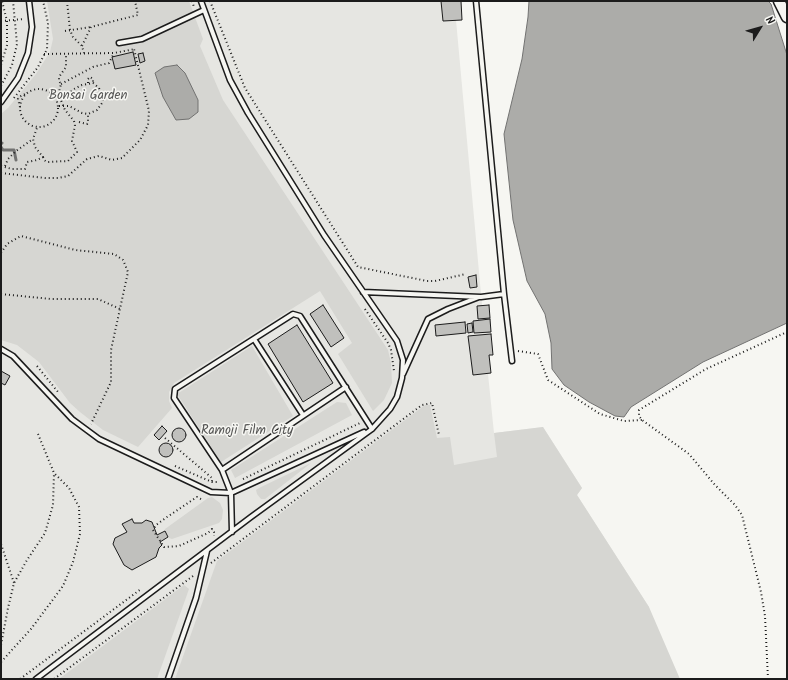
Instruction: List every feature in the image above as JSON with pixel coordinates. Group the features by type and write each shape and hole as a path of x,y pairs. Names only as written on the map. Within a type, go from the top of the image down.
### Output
{"street":[{"path":"779,1 787,17"}],"lane":[{"path":"1,102 18,78 28,54 32,27 30,1"},
{"path":"201,1 230,80 248,113 296,191 397,341 403,360 402,378"},
{"path":"476,1 504,294 512,361"},
{"path":"119,43 142,39 204,10"},
{"path":"363,292 481,297 504,294"},
{"path":"36,679 372,429 390,410 397,397 402,378 428,319 448,309 481,297"},
{"path":"232,532 231,492 222,470 174,398 175,389 293,314 300,316 372,429"},
{"path":"254,339 303,415"},
{"path":"1,349 13,356 72,419 87,431 99,439 211,492 231,492 372,429"},
{"path":"222,470 346,387"},
{"path":"168,679 196,598 207,551"}],"path":[{"path":"1,65 7,45 7,21 2,1"},
{"path":"1,86 15,54 17,39 13,1"},
{"path":"11,101 38,67 47,49 48,23 43,1"},
{"path":"67,1 70,30 73,37 82,46 84,53"},
{"path":"65,31 91,27 138,16 135,1"},
{"path":"192,1 196,14"},
{"path":"210,1 246,88 358,267 427,281 435,281 466,274"},
{"path":"1,21 31,18"},
{"path":"82,46 91,27"},
{"path":"1,173 58,178 68,176 88,159 98,156 112,160 122,158 140,140 148,125 149,111 134,49"},
{"path":"44,54 114,53 109,63 93,66 61,84"},
{"path":"33,139 35,147 47,162 68,161 77,152 72,141 75,125 74,120 63,106 59,92 61,84 59,77 66,67 66,54"},
{"path":"59,106 70,106 82,113 88,114 97,110 103,99 99,88 93,83 93,79 88,79 88,83"},
{"path":"60,98 65,97 74,89 88,83 93,83"},
{"path":"41,89 53,94 59,106 53,122 38,128 31,126 26,122 22,116 18,99 28,92 41,89"},
{"path":"20,110 21,103 28,92"},
{"path":"79,122 87,124 88,114"},
{"path":"4,166 8,159 16,151 33,139 38,128"},
{"path":"1,166 12,169 25,169 26,162 37,160 43,156"},
{"path":"1,253 7,244 21,236 75,250 114,254 123,260 128,272 111,350 111,382 87,431"},
{"path":"1,294 51,299 98,299 120,309"},
{"path":"363,306 388,343 391,350 394,377"},
{"path":"768,679 765,616 742,515 732,500 715,485 689,454 642,420 639,416 639,410 706,369 787,332"},
{"path":"511,350 538,354 548,380 600,414 624,421 642,420"},
{"path":"37,366 58,393"},
{"path":"54,679 203,570 422,405 432,403 439,435"},
{"path":"243,479 366,419"},
{"path":"86,420 96,428"},
{"path":"1,662 31,629 63,586 73,562 80,534 79,507 69,488 54,473 38,434"},
{"path":"165,438 212,478 212,482"},
{"path":"171,464 212,482 226,482"},
{"path":"1,645 14,583 45,533 53,505 54,473"},
{"path":"201,499 197,497 167,516 156,525 154,530 164,547 168,548 179,546 208,533 212,529 214,536 208,540"},
{"path":"1,544 14,583"},
{"path":"20,679 145,586"}],"shaded area":[{"name":"Ramoji Film City","path":"1,1 461,1 462,20 456,20 482,305 489,305 493,355 489,355 491,373 488,374 494,433 543,427 582,488 577,495 649,607 654,679 1,679"},
{"path":"529,1 768,1 771,4 787,55 787,323 703,362 631,407 624,417 615,416 589,402 564,385 552,369 551,343 545,314 527,281 513,220 504,134 522,59"},
{"path":"177,65 185,73 198,100 198,112 189,119 176,120 163,97 155,73 164,67"}],"green space":[{"name":"Bonsai Garden","path":"47,1 189,1 203,39 200,46 223,100 388,350 391,363 392,383 384,400 373,411 338,354 352,343 320,291 174,383 169,392 169,401 172,408 138,447 103,430 70,403 39,362 17,345 1,340 1,114 8,108 36,74 50,52 53,39"},
{"path":"252,346 293,416 221,462 177,394"},
{"path":"337,402 346,403 352,415 235,478 231,470"},
{"path":"425,405 430,405 437,438 450,437 454,465 497,457 494,433 543,427 582,488 577,495 649,607 680,679 175,679 217,561"},
{"path":"311,463 265,499 261,499 257,494 256,490 259,488"},
{"path":"212,497 220,503 223,510 222,519 219,523 172,539 166,537 164,533 165,529 208,498"},
{"path":"184,585 189,589 157,679 59,679"}],"building":[{"path":"441,1 461,1 462,20 443,21"},
{"path":"133,52 136,65 115,69 112,57"},
{"path":"143,53 145,61 140,63 138,54"},
{"path":"476,275 477,287 470,288 468,277"},
{"path":"323,305 344,338 331,347 310,314"},
{"path":"489,305 490,318 478,319 477,306"},
{"path":"490,319 491,332 474,333 473,321"},
{"path":"465,322 466,333 436,336 435,325"},
{"path":"472,323 473,332 468,333 467,324"},
{"path":"297,325 333,383 303,402 268,344"},
{"path":"491,334 493,355 489,355 491,373 473,375 468,336"},
{"path":"1,371 10,376 5,385 1,383"},
{"path":"162,426 167,431 159,440 154,435"},
{"path":"179,428 184,430 186,435 184,440 179,442 174,440 172,435 174,430"},
{"path":"166,443 171,445 173,450 171,455 166,457 161,455 159,450 161,445"},
{"path":"132,519 134,523 142,523 146,520 152,522 157,535 165,531 168,537 160,542 162,545 159,548 156,557 132,570 124,565 113,544 115,538 127,532 122,524"}],"waterway":[{"path":"1,147 3,150 14,150 16,160"}]}
